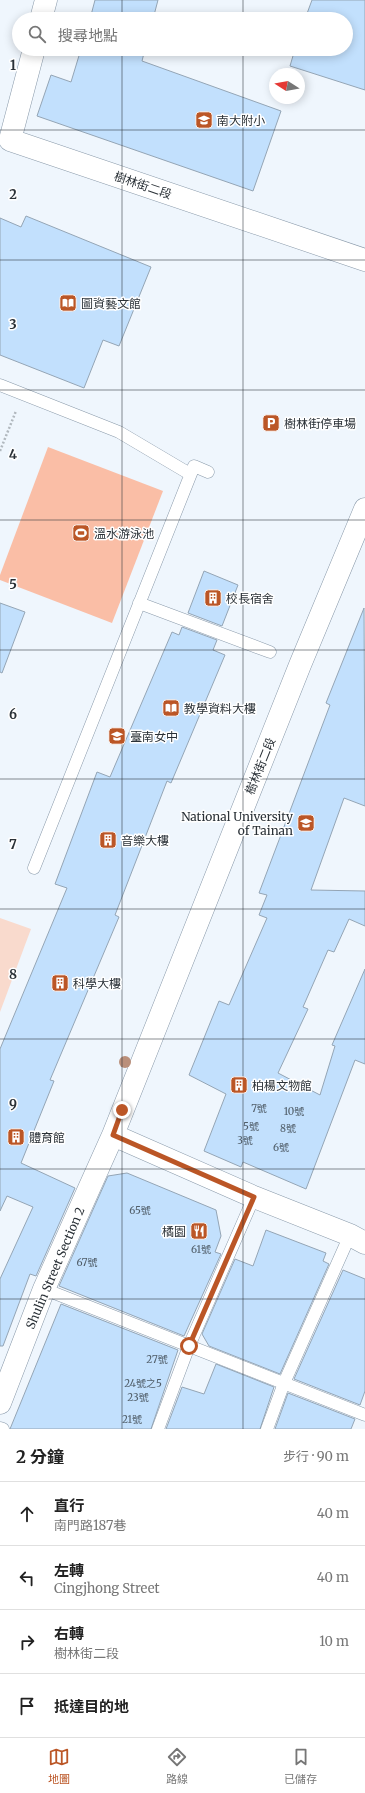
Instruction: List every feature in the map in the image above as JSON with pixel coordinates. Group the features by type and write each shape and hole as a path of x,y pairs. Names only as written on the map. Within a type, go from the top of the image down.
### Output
{"street":[{"path":"43,12 46,0"},
{"name":"樹林街二段","path":"32,56 5,143 365,260"},
{"name":"樹林街二段","path":"113,1135 303,658 365,509"},
{"path":"113,1135 254,1197 358,1239"},
{"name":"Shulin Street Section 2","path":"0,1403 44,1289 113,1135"}],"lane":[{"path":"0,385 120,432 190,474"},
{"path":"34,868 190,474 194,466 208,472"},
{"path":"139,603 270,652"},
{"path":"158,1429 189,1346 254,1197"},
{"path":"267,1429 284,1383 358,1239"},
{"path":"44,1289 365,1415"}],"path":[{"path":"0,450 23,394"}],"shaded area":[{"name":"溫水游泳池","path":"48,447 163,491 112,623 0,580 0,575"},
{"path":"0,918 31,929 0,1012"}],"building":[{"path":"95,0 158,0 155,12 92,12"},
{"path":"312,0 365,0 365,90 305,71 305,68 290,66 293,56 353,56 353,12 308,12"},
{"path":"79,56 143,56 142,61 281,111 253,191 37,116 51,75 71,82"},
{"name":"圖資藝文館","path":"26,216 151,267 119,346 103,340 84,388 0,355 0,218 21,227"},
{"name":"校長宿舍","path":"204,571 238,585 222,626 188,613"},
{"path":"0,603 25,612 2,673 0,672"},
{"path":"364,608 365,806 344,798 311,890 365,891 365,926 349,919 334,952 328,950 303,1007 308,1009 278,1073 320,1095 335,1046 332,1045 365,969 365,1064 355,1060 306,1189 243,1162 241,1167 204,1151 226,1094 189,1075 219,1001 229,1005 267,918 259,915 267,895 259,893 330,705 326,703"},
{"path":"182,627 217,640 213,650 225,655 171,783 167,781 115,915 119,917 50,1080 54,1081 21,1163 75,1188 36,1276 30,1274 3,1346 0,1346 0,1279 33,1207 7,1196 0,1211 0,1049 67,888 55,884 97,772 110,777 172,632 179,635"},
{"path":"127,1173 216,1210 221,1236 215,1252 221,1254 184,1336 59,1286 108,1176"},
{"path":"266,1230 326,1253 323,1261 329,1264 280,1374 209,1346 202,1334 235,1259 253,1266"},
{"path":"343,1270 365,1279 365,1391 360,1405 294,1379"},
{"path":"61,1304 178,1350 151,1429 10,1429"},
{"path":"216,1364 274,1387 260,1429 166,1429 182,1387 204,1394"},
{"path":"288,1393 355,1419 351,1429 275,1429"}],"place":[{"name":"南大附小","path":"204,120"},
{"name":"圖資藝文館","path":"68,303"},
{"name":"樹林街停車場","path":"271,423"},
{"name":"溫水游泳池","path":"81,533"},
{"name":"校長宿舍","path":"213,598"},
{"name":"教學資料大樓","path":"171,708"},
{"name":"臺南女中","path":"117,736"},
{"name":"National University of Tainan","path":"306,823"},
{"name":"音樂大樓","path":"108,840"},
{"name":"科學大樓","path":"60,983"},
{"name":"柏楊文物館","path":"239,1085"},
{"name":"體育館","path":"16,1137"},
{"name":"橘園","path":"199,1231"}],"route":[{"path":"122,1110 113,1135 254,1197 189,1346"}]}
